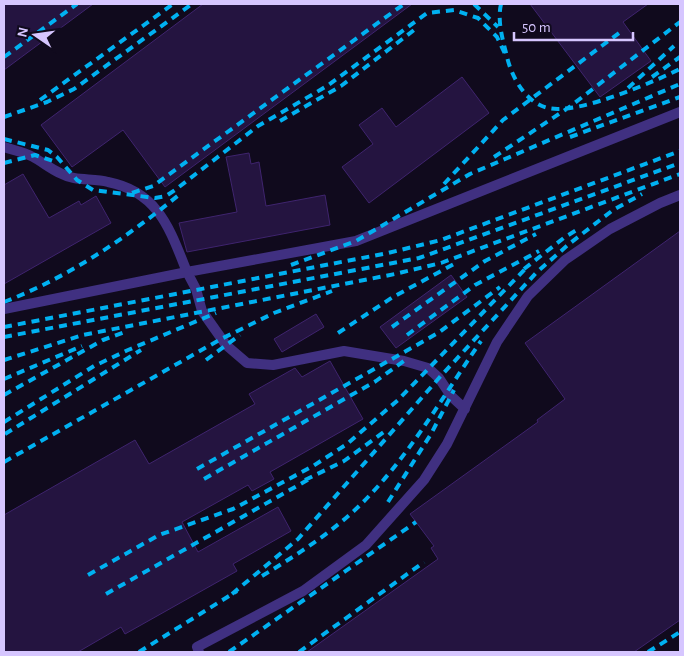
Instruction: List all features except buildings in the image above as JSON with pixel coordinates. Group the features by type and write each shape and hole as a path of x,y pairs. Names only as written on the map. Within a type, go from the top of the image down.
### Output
{"lane":[{"path":"4,310 187,272 356,241 680,112"},
{"path":"4,147 31,156 60,173 74,178 110,182 138,192 166,220 196,289 202,311 220,339 247,363 273,364 344,351 404,361 428,368 439,378 451,396 465,409"},
{"path":"199,652 197,647 303,591 366,545 424,480 447,444 497,342 528,296 565,260 610,229 660,203 680,195"}],"railway":[{"path":"4,57 77,4"},
{"path":"40,100 173,4"},
{"path":"4,117 47,102 74,89 192,4"},
{"path":"132,193 153,186 404,4"},
{"path":"474,4 498,27"},
{"path":"501,4 501,31 512,73 521,88 533,101 548,108 561,109 596,102 652,82 680,69"},
{"path":"4,139 48,150 57,157 77,180 93,190 155,198 166,196 175,190 258,126 327,86 427,13 454,10 478,18 497,37 507,58"},
{"path":"494,157 568,108 680,22"},
{"path":"280,121 341,86 418,27"},
{"path":"444,184 503,120 623,30"},
{"path":"628,88 674,46"},
{"path":"652,77 680,57"},
{"path":"291,265 356,241 470,174 680,84"},
{"path":"570,137 680,97"},
{"path":"4,327 388,253 441,240 680,151"},
{"path":"4,163 35,155 56,162"},
{"path":"4,337 419,258 680,163"},
{"path":"4,360 83,335 395,274 441,263 680,174"},
{"path":"4,302 51,281 96,255 139,226 180,194"},
{"path":"232,594 298,539 439,378 536,273 569,244 613,210 642,194"},
{"path":"524,269 565,237 580,228"},
{"path":"392,327 485,261 536,234"},
{"path":"407,335 475,285 539,251"},
{"path":"338,333 393,297 454,264"},
{"path":"88,575 159,535 233,509 313,466 347,444 398,400 528,266"},
{"path":"197,469 438,333 500,287"},
{"path":"4,462 221,339 274,313 332,291"},
{"path":"4,422 94,366 216,313"},
{"path":"4,395 103,340 125,332"},
{"path":"206,360 240,335"},
{"path":"262,576 305,549 332,529 369,496 400,460 481,341"},
{"path":"4,379 82,346"},
{"path":"5,434 141,350"},
{"path":"204,479 376,381 408,358"},
{"path":"388,502 431,434 454,390"},
{"path":"305,480 344,461 385,431"},
{"path":"106,594 311,478"},
{"path":"229,652 416,522"},
{"path":"299,652 424,562"},
{"path":"139,652 237,591"},
{"path":"648,652 680,632"}]}
